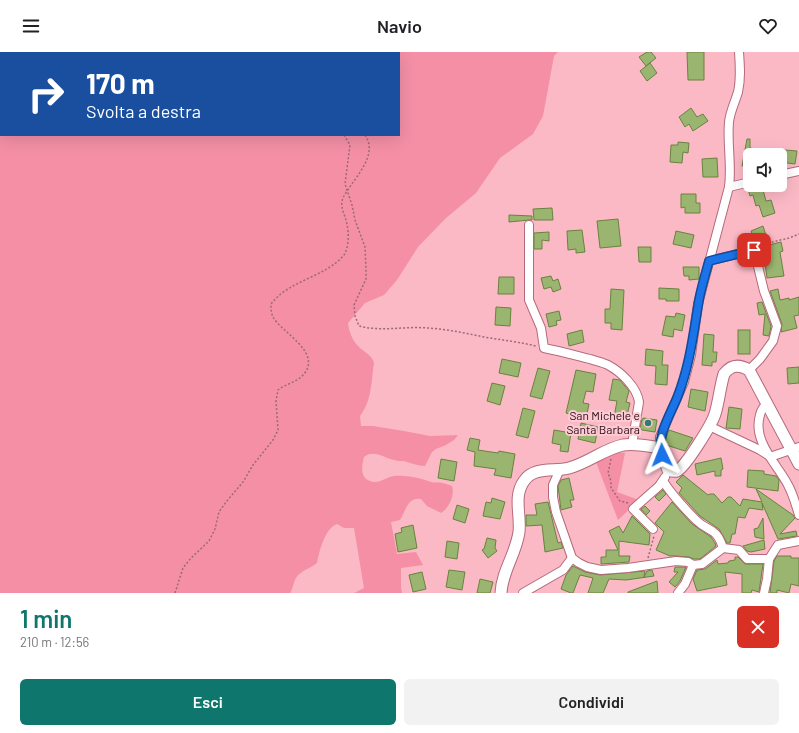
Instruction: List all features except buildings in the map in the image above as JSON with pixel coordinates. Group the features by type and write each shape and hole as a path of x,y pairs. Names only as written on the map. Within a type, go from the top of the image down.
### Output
{"street":[{"path":"653,528 633,509 659,486 668,470 660,448 660,437 685,375 691,355 698,304 729,187 731,175 728,140 729,120 738,92 741,74 739,52"},
{"path":"787,174 799,171"},
{"path":"729,187 743,184"},
{"path":"529,225 529,300 540,328 544,348 562,351 607,364 630,384 638,397 639,402 632,445"},
{"path":"709,261 754,250 764,291 777,326 773,341 760,359 749,370"},
{"path":"668,470 672,472 678,471 688,460 715,414 724,374 728,369 734,366 739,366 749,370 767,404 795,448 799,464"},
{"path":"767,404 761,412 759,424 763,443 770,457 790,488 799,515"},
{"path":"709,426 760,450 770,457"},
{"path":"502,593 506,569 514,554 518,542 520,526 518,500 519,489 528,476 537,471 572,467 618,447 632,445 660,448"},
{"path":"770,457 795,448"},
{"path":"560,469 553,485 553,497 556,512 572,558 587,567 601,570 676,561 688,562 693,565 702,564 723,548 739,550 747,559 769,559"},
{"path":"663,481 697,521 716,533 723,548"},
{"path":"764,593 769,559 778,545 799,541"},
{"path":"523,593 563,570 572,558"},
{"path":"678,593 685,584 693,565"}],"path":[{"path":"345,136 350,145 345,184 355,220 365,247 366,279 354,305 355,316 359,326 370,329 384,330 407,327 428,328 544,348"},
{"path":"175,593 183,568 209,541 215,530 219,512 222,507 243,482 253,465 273,440 278,430 276,401 278,390 304,374 308,366 304,350 273,316 271,304 275,298 285,291 336,262 345,254 348,242 347,224 342,207 343,199 359,175 366,161 369,149 366,136"},
{"path":"754,250 759,246 790,238 799,234"},
{"path":"618,447 611,458 609,467 608,473 611,480 610,488 620,500 636,506"},
{"path":"647,565 654,537 653,528"}],"shaded area":[{"path":"400,52 558,52 554,56 543,116 533,134 500,158 476,193 446,218 418,247 397,280 384,295 365,303 348,323 354,341 370,356 374,363 369,397 360,416 361,426 373,426 430,436 458,435 454,440 432,452 425,466 390,459 375,454 364,457 362,467 363,473 365,478 372,482 378,482 394,476 403,476 452,486 453,493 451,501 447,508 441,513 427,506 421,499 416,499 410,502 400,520 391,522 397,554 416,552 423,565 401,568 402,593 354,593 364,588 354,528 344,528 337,524 329,530 326,535 317,563 298,575 290,593 0,593 0,136 400,136"},
{"path":"618,452 625,453 617,492 639,500 618,520 596,462"}],"place":[{"name":"San Michele e Santa Barbara","path":"648,423"}],"route":[{"path":"662,455 660,448 660,437 684,382 691,355 698,304 709,261 754,250"}]}
